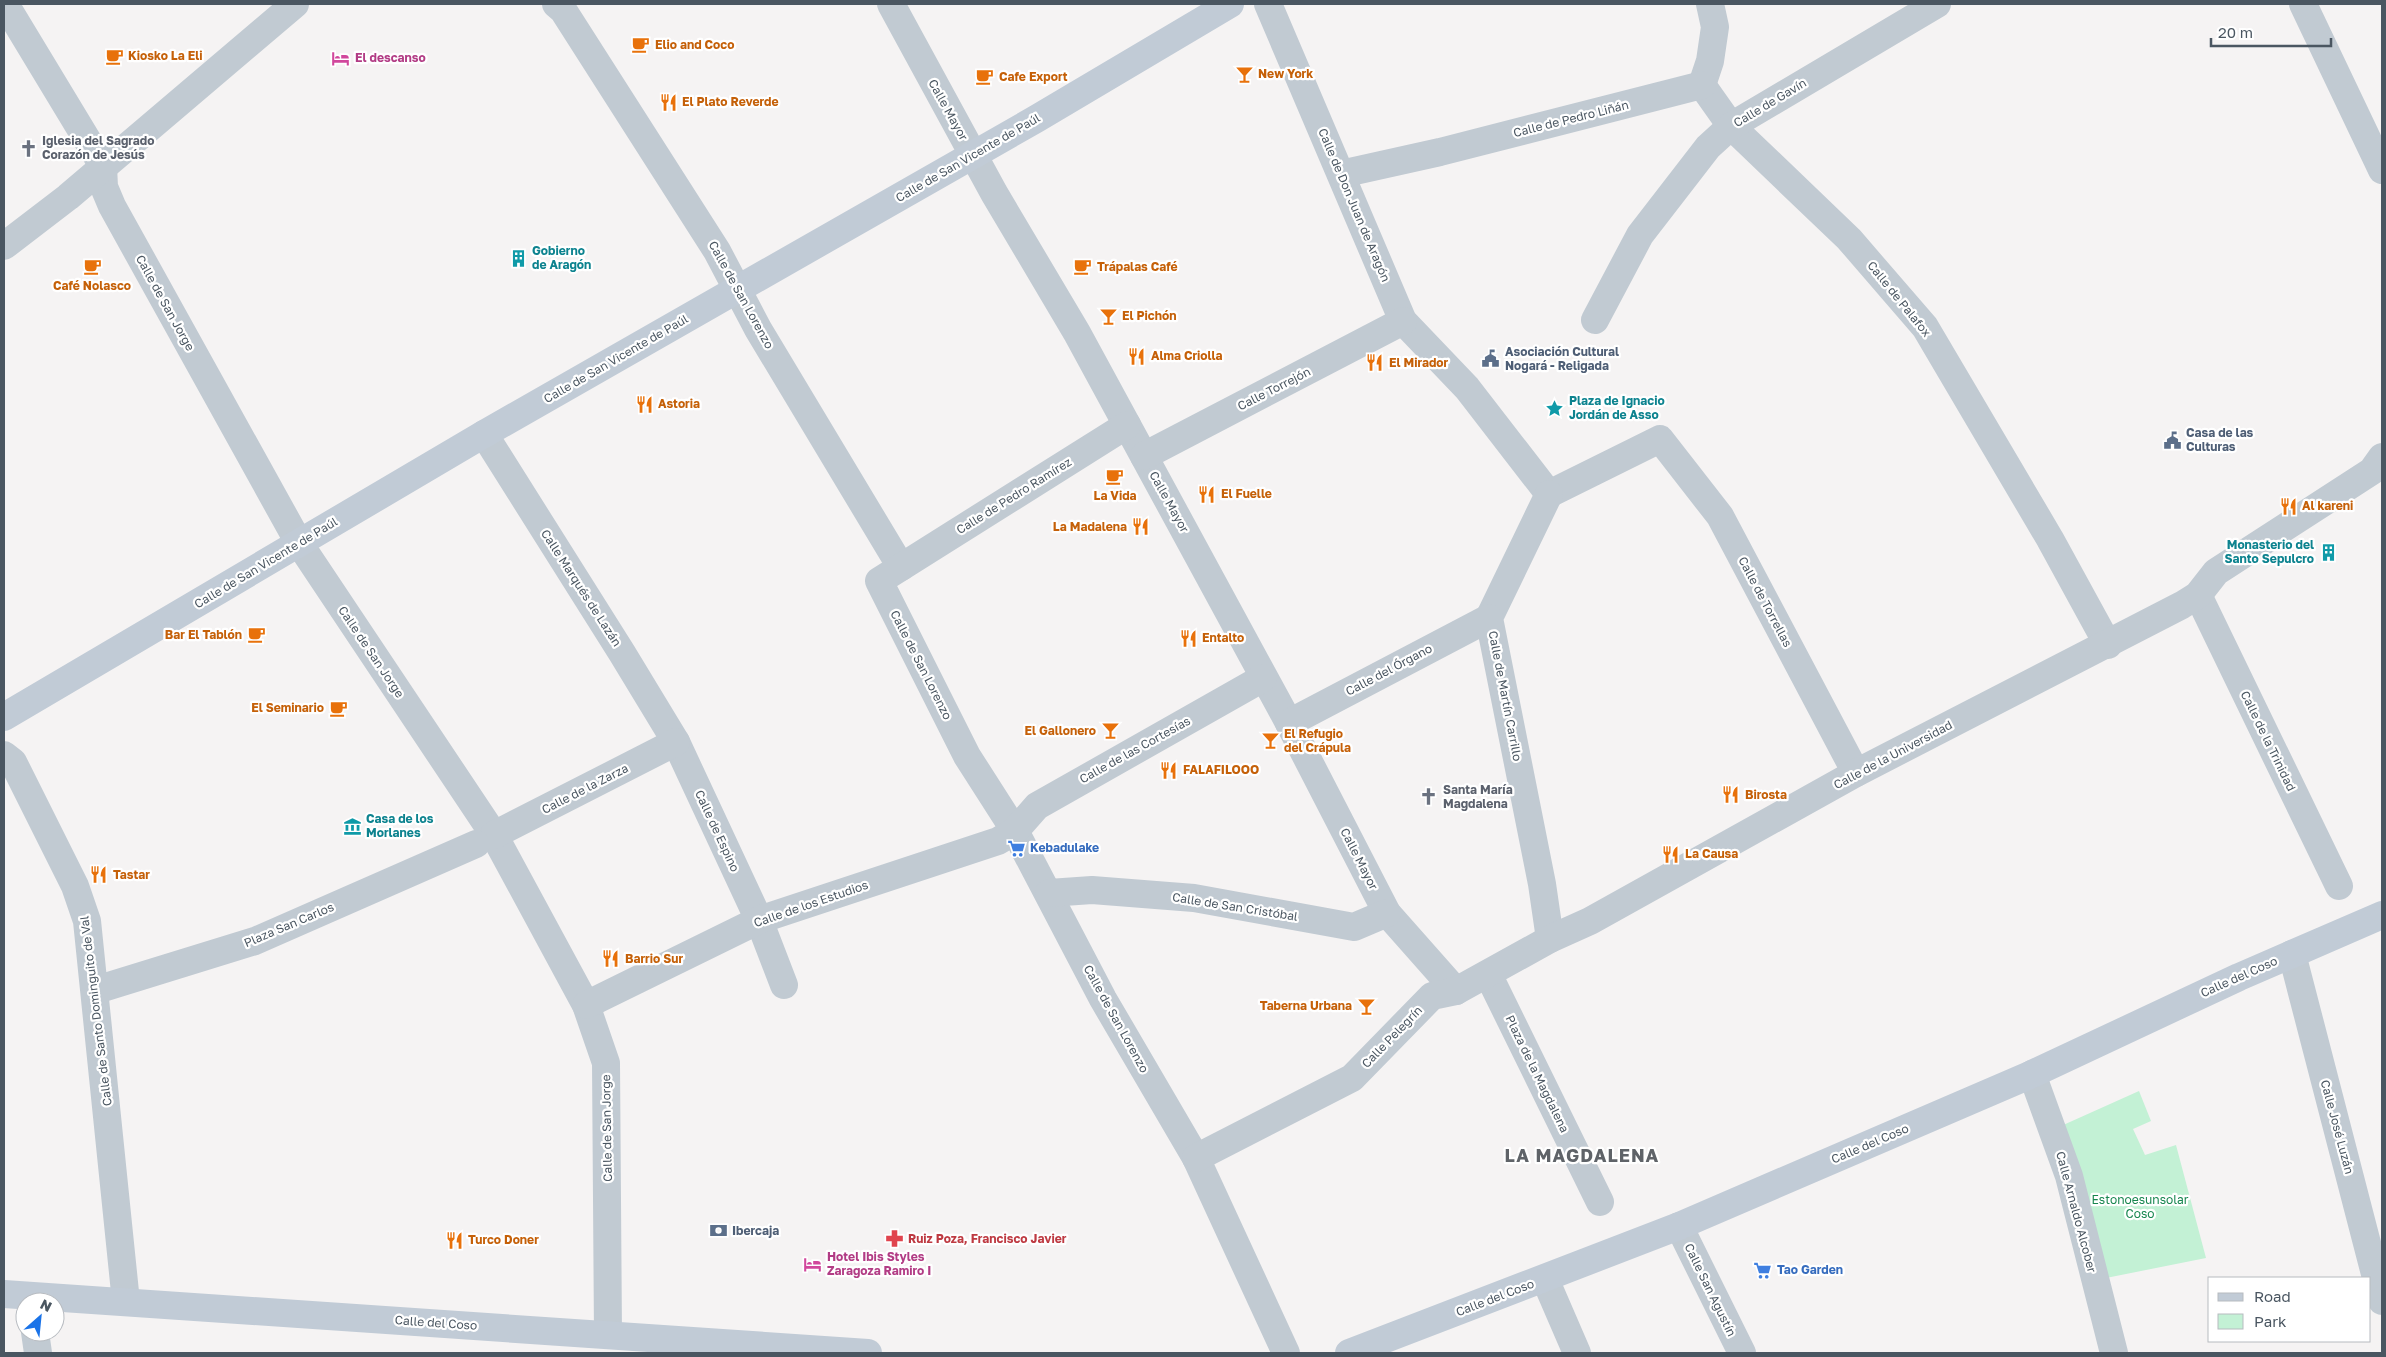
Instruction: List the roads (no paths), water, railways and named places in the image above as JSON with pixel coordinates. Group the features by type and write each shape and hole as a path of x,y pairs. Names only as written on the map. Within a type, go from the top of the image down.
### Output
{"street":[{"name":"Calle de San Jorge","path":"6,4 103,166 104,187 112,206 299,544 485,839 586,1005 606,1063 608,1334"},
{"path":"4,246 68,197 295,4"},
{"name":"Calle de San Lorenzo","path":"556,4 563,10 712,243 764,338 901,567 879,581 967,756 1015,831 1103,999 1196,1158 1286,1353"},
{"name":"Calle Mayor","path":"891,4 973,155 1127,424 1289,723 1387,913 1456,991"},
{"name":"Calle de San Vicente de Paúl","path":"4,717 484,434 973,155 1230,4"},
{"name":"Calle de Don Juan de Aragón","path":"1268,4 1403,321 1467,388 1549,494"},
{"path":"1702,85 1715,27 1710,4"},
{"name":"Calle de Gavín","path":"1595,320 1640,235 1708,147 1731,126 1937,4"},
{"path":"2303,4 2382,170"},
{"name":"Calle de Pedro Liñán","path":"1341,174 1440,152 1702,85"},
{"name":"Calle de Palafox","path":"1702,85 1731,126 1849,238 1925,327 2050,538 2108,644"},
{"name":"Calle Torrejón","path":"1144,456 1403,321"},
{"name":"Calle de Pedro Ramírez","path":"901,567 1127,424"},
{"name":"Calle Marqués de Lazán","path":"484,434 676,742"},
{"name":"Calle de Torrellas","path":"1549,494 1660,439 1720,516 1856,774"},
{"path":"2198,595 2216,572 2372,471 2382,457"},
{"name":"Calle de Martín Carrillo","path":"1549,494 1489,618 1542,884 1550,939"},
{"name":"Calle de la Universidad","path":"1590,921 1856,774 2108,644 2198,595"},
{"name":"Calle de la Trinidad","path":"2198,595 2339,886"},
{"name":"Calle del Órgano","path":"1289,723 1489,618"},
{"name":"Calle de las Cortesías","path":"1015,831 1037,806 1263,678"},
{"name":"Calle de la Zarza","path":"485,839 676,742"},
{"name":"Calle de Espino","path":"676,742 759,920 784,985"},
{"name":"Calle de Santo Dominguito de Val","path":"4,755 12,762 81,901 87,921 96,990 126,1302"},
{"name":"Calle de los Estudios","path":"586,1005 759,920 998,841 1015,831"},
{"name":"Plaza San Carlos","path":"96,990 255,941 485,839"},
{"name":"Calle de San Cristóbal","path":"1048,893 1092,890 1194,898 1354,927 1387,913"},
{"name":"Calle del Coso","path":"1349,1353 1679,1226 2032,1074 2292,954 2382,915"},
{"name":"Calle Pelegrín","path":"1196,1158 1352,1078 1432,996 1456,991 1550,939 1590,921"},
{"name":"Calle José Luzán","path":"2292,954 2382,1301"},
{"name":"Plaza de la Magdalena","path":"1488,974 1600,1202"},
{"name":"Calle Arnaldo Alcober","path":"2032,1074 2069,1176 2114,1353"},
{"name":"Calle San Agustín","path":"1679,1226 1742,1353"},
{"path":"1545,1279 1577,1353"},
{"name":"Calle del Coso","path":"65,1299 608,1334 683,1347 868,1353"}],"place":[{"name":"Elio and Coco","path":"641,45"},
{"name":"Kiosko La Eli","path":"114,56"},
{"name":"El descanso","path":"341,58"},
{"name":"New York","path":"1244,74"},
{"name":"Cafe Export","path":"985,77"},
{"name":"El Plato Reverde","path":"668,102"},
{"name":"Iglesia del Sagrado Corazón de Jesús","path":"28,148"},
{"name":"Gobierno de Aragón","path":"518,258"},
{"name":"Café Nolasco","path":"92,267"},
{"name":"Trápalas Café","path":"1083,267"},
{"name":"El Pichón","path":"1108,316"},
{"name":"Alma Criolla","path":"1137,356"},
{"name":"Asociación Cultural Nogará - Religada","path":"1491,359"},
{"name":"El Mirador","path":"1375,363"},
{"name":"Astoria","path":"644,404"},
{"name":"Plaza de Ignacio Jordán de Asso","path":"1555,408"},
{"name":"Casa de las Culturas","path":"2172,440"},
{"name":"La Vida","path":"1115,477"},
{"name":"El Fuelle","path":"1207,494"},
{"name":"Al kareni","path":"2288,506"},
{"name":"La Madalena","path":"1141,527"},
{"name":"Monasterio del Santo Sepulcro","path":"2328,552"},
{"name":"Bar El Tablón","path":"256,635"},
{"name":"Entalto","path":"1188,638"},
{"name":"El Seminario","path":"338,708"},
{"name":"El Gallonero","path":"1110,731"},
{"name":"El Refugio del Crápula","path":"1270,741"},
{"name":"FALAFILOOO","path":"1169,770"},
{"name":"Birosta","path":"1731,795"},
{"name":"Santa María Magdalena","path":"1429,797"},
{"name":"Casa de los Morlanes","path":"352,826"},
{"name":"Kebadulake","path":"1016,848"},
{"name":"La Causa","path":"1671,854"},
{"name":"Tastar","path":"99,875"},
{"name":"Barrio Sur","path":"611,959"},
{"name":"Taberna Urbana","path":"1366,1006"},
{"name":"Ibercaja","path":"718,1231"},
{"name":"Ruiz Poza, Francisco Javier","path":"894,1239"},
{"name":"Turco Doner","path":"454,1240"},
{"name":"Hotel Ibis Styles Zaragoza Ramiro I","path":"813,1264"},
{"name":"Tao Garden","path":"1763,1270"}],"district":[{"name":"LA MAGDALENA","path":"1582,1156"}],"park label":[{"name":"Estonoesunsolar Coso","path":"2140,1207"}]}
